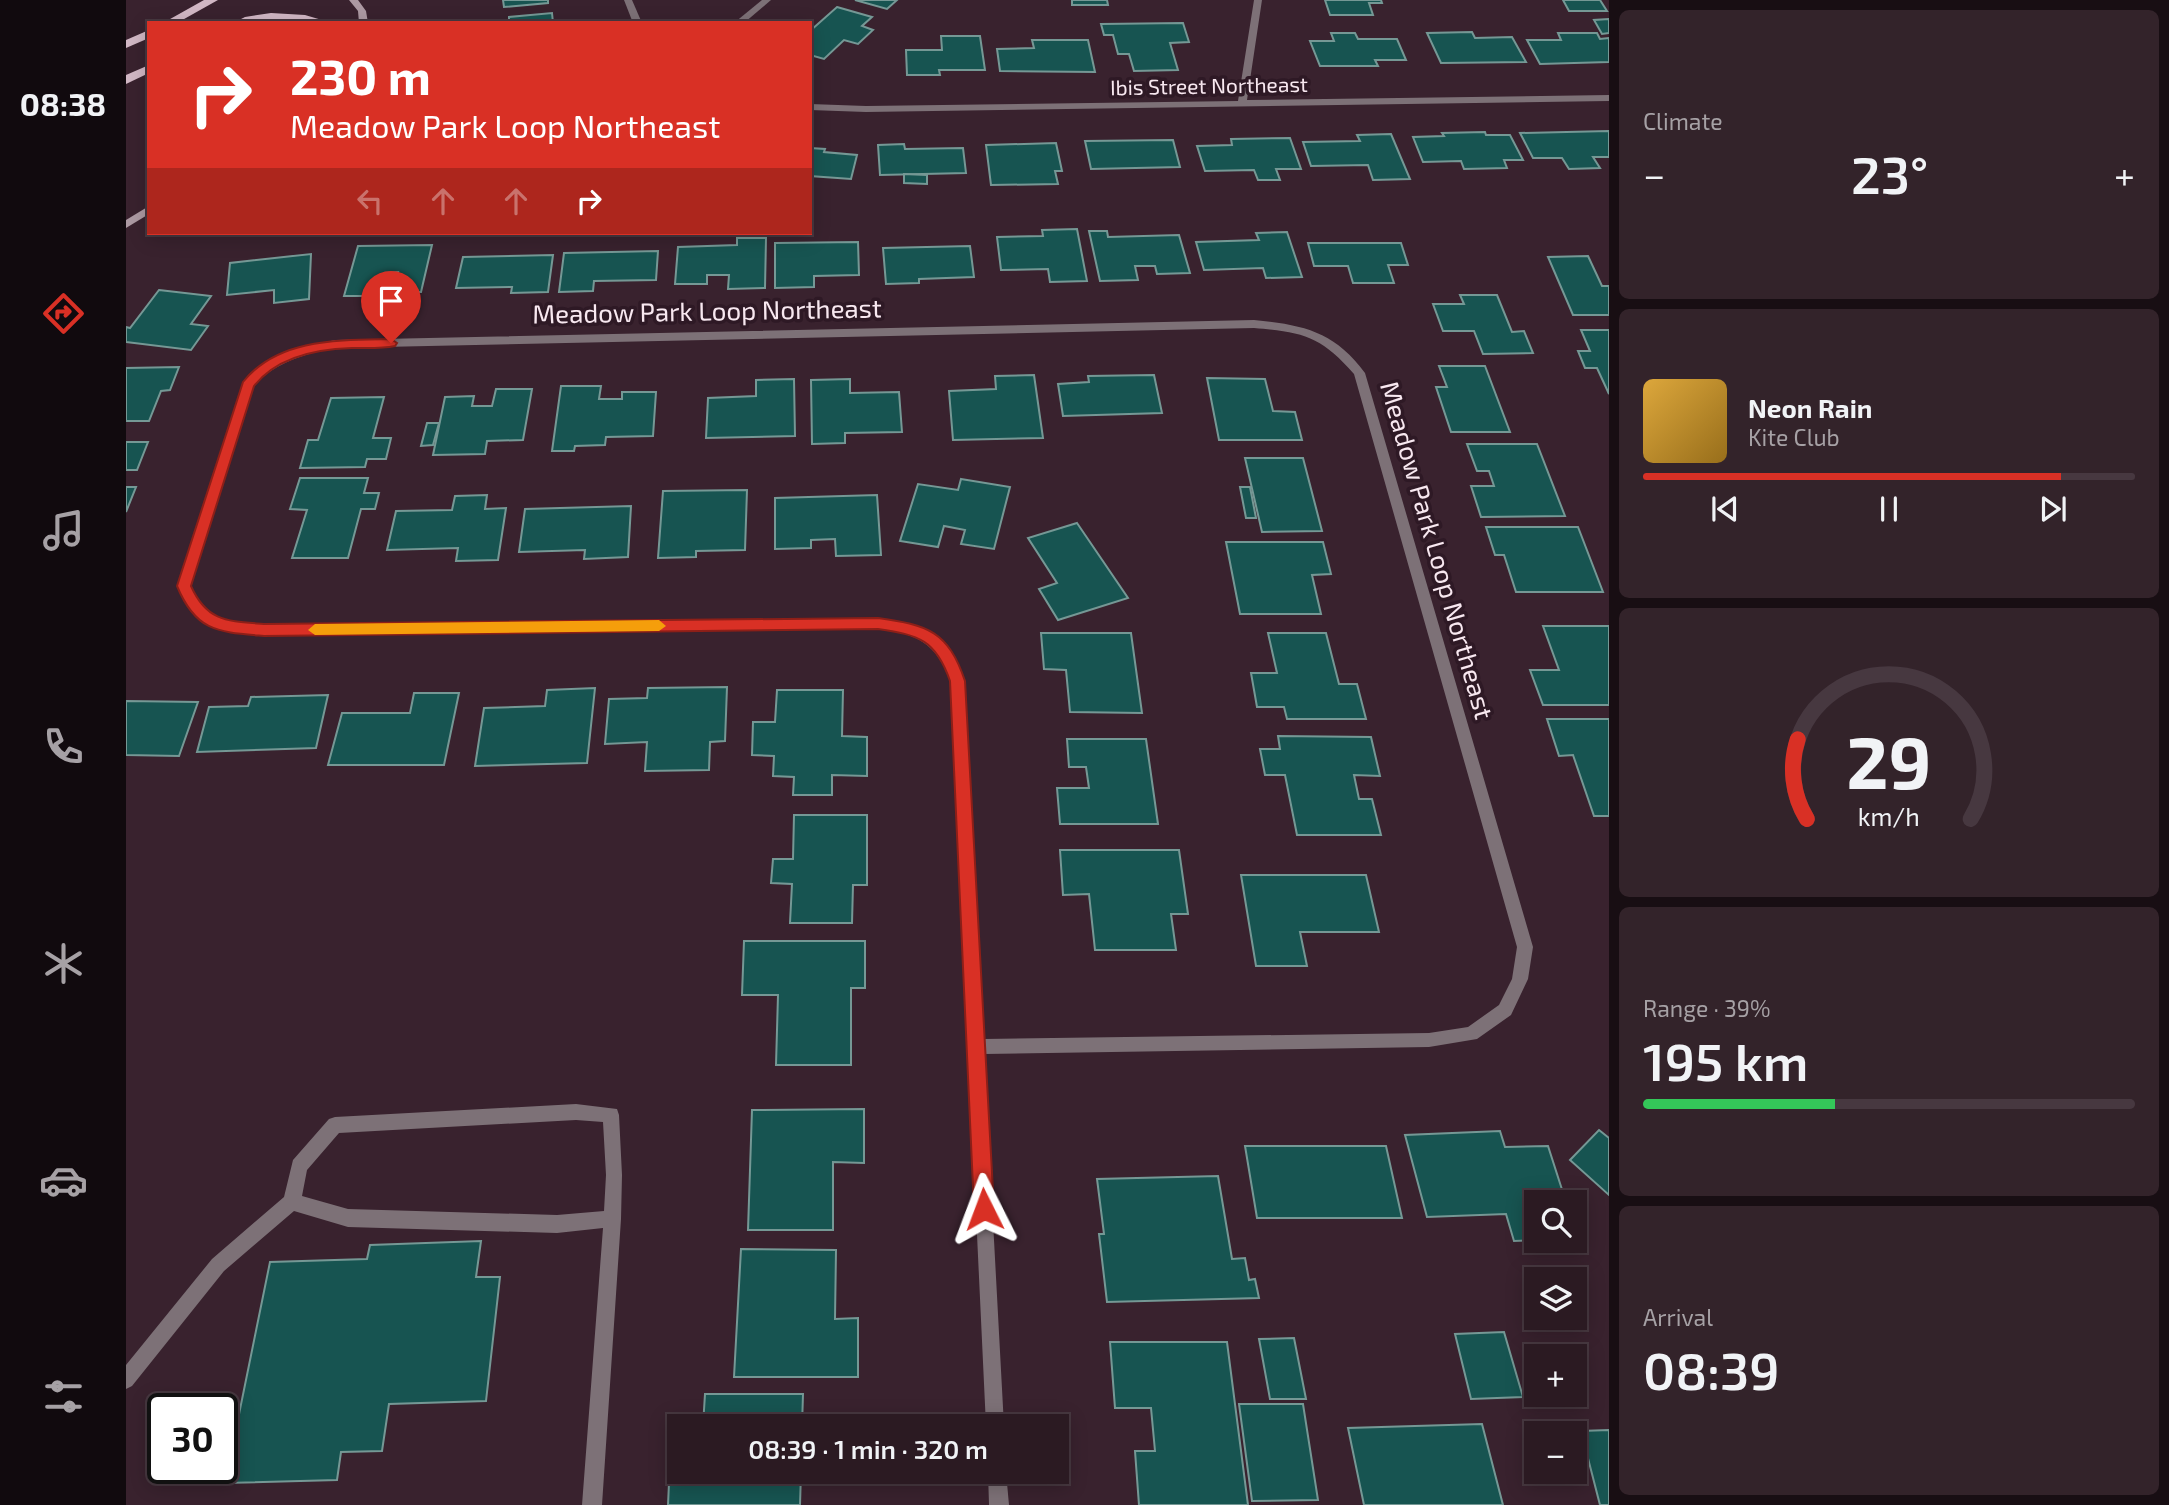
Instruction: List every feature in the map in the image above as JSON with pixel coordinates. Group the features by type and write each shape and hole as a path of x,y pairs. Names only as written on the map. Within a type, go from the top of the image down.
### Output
{"main road":[{"path":"173,21 212,0"},
{"path":"353,0 362,11 364,21"},
{"path":"246,21 265,16 318,21"},
{"path":"126,45 147,34"},
{"path":"126,80 147,69"},
{"path":"126,225 147,210"}],"street":[{"path":"628,0 637,21"},
{"path":"741,21 767,0"},
{"path":"1242,103 1258,0"},
{"name":"Ibis Street Northeast","path":"812,107 866,109 1609,97"},
{"name":"Meadow Park Loop Northeast","path":"976,1047 1429,1040 1471,1034 1505,1010 1520,979 1525,947 1359,373 1342,352 1321,335 1293,327 1240,324 335,344 300,351 277,360 258,372 247,385 184,586 192,605 205,618 229,627 264,630 878,624 913,628 935,642 949,656 958,681 976,1047 994,1414"},
{"path":"126,1380 218,1265 292,1202 299,1166 335,1125 576,1112 611,1115 614,1175 612,1219 592,1505"},
{"path":"292,1202 348,1218 557,1224 612,1219"},
{"path":"998,1484 999,1505"}],"building":[{"path":"503,0 548,0 548,3 504,7"},
{"path":"855,0 897,0 887,9"},
{"path":"1072,0 1107,0 1108,5 1072,5"},
{"path":"1325,0 1381,0 1382,3 1369,3 1373,15 1330,15"},
{"path":"1563,0 1600,0 1607,11 1569,11"},
{"path":"837,7 872,17 862,26 873,30 858,44 844,40 824,59 812,56 812,29"},
{"path":"552,13 553,21 509,21 509,17"},
{"path":"1609,19 1609,33 1602,34 1594,20"},
{"path":"1183,23 1189,42 1170,43 1178,70 1134,71 1129,54 1118,54 1113,35 1104,35 1101,24"},
{"path":"1472,32 1475,38 1512,37 1526,62 1441,63 1427,33"},
{"path":"1331,33 1355,33 1358,39 1397,39 1406,60 1375,60 1378,66 1320,66 1310,41 1334,41"},
{"path":"1558,33 1597,33 1600,39 1609,38 1609,62 1540,64 1527,40 1561,40"},
{"path":"941,36 980,36 985,70 939,70 940,75 907,75 906,50 942,50"},
{"path":"1032,40 1088,40 1095,72 1000,71 997,49 1034,48"},
{"path":"1609,131 1609,157 1593,157 1600,168 1569,169 1562,158 1533,158 1520,133"},
{"path":"1485,132 1486,135 1510,135 1523,160 1504,160 1507,168 1464,169 1461,161 1423,162 1413,137 1444,136 1442,133"},
{"path":"1391,134 1410,179 1373,180 1368,165 1311,166 1303,142 1360,141 1357,135"},
{"path":"1290,138 1301,169 1276,169 1280,180 1258,180 1254,170 1205,171 1197,146 1232,145 1231,139"},
{"path":"1173,140 1180,167 1091,169 1085,141"},
{"path":"1056,143 1062,171 1055,171 1058,184 991,185 986,145"},
{"path":"904,144 905,149 963,148 966,173 880,175 878,145"},
{"path":"812,148 857,155 851,179 812,176"},
{"path":"904,174 927,175 927,184 904,183"},
{"path":"1077,229 1087,281 1050,282 1048,269 1001,270 997,237 1043,236 1042,230"},
{"path":"1089,231 1107,231 1108,237 1179,235 1190,273 1157,274 1155,266 1135,266 1138,280 1100,281"},
{"path":"1287,232 1302,277 1266,278 1263,268 1204,270 1196,242 1259,240 1256,233"},
{"path":"737,238 766,238 765,288 728,289 729,275 707,275 707,284 675,284 678,247 737,245"},
{"path":"858,242 859,275 814,276 814,287 775,288 775,243"},
{"path":"1308,243 1401,243 1408,265 1388,265 1394,283 1353,283 1348,266 1314,266"},
{"path":"432,245 421,292 393,292 398,272 384,273 378,296 344,296 358,246"},
{"path":"970,246 974,277 919,279 919,283 886,284 883,248"},
{"path":"658,251 656,280 594,281 593,291 559,292 564,253"},
{"path":"311,254 309,299 274,303 274,290 227,295 230,263"},
{"path":"553,255 548,292 511,293 512,287 456,288 463,257"},
{"path":"1588,256 1602,286 1609,286 1609,315 1573,315 1548,257"},
{"path":"159,290 211,296 191,324 208,326 191,350 126,342 126,327 130,328"},
{"path":"1460,295 1497,295 1512,332 1524,331 1533,353 1483,354 1474,331 1443,331 1433,304 1464,304"},
{"path":"1581,330 1609,330 1609,394 1597,368 1585,368 1578,351 1590,351"},
{"path":"1439,366 1485,366 1510,432 1451,432 1436,387 1447,387"},
{"path":"179,367 170,390 161,391 149,421 126,421 126,368"},
{"path":"1034,375 1043,438 953,440 949,391 996,389 995,376"},
{"path":"1154,375 1162,413 1063,416 1058,384 1089,382 1088,376"},
{"path":"1207,378 1265,379 1273,411 1295,412 1302,440 1219,440"},
{"path":"794,379 795,436 706,438 708,398 756,396 756,380"},
{"path":"850,379 850,393 899,392 902,432 845,433 845,443 812,444 811,380"},
{"path":"561,386 601,386 599,399 622,399 622,392 656,392 653,436 606,437 605,445 575,446 574,451 552,451"},
{"path":"496,389 532,389 523,440 487,441 485,454 433,455 445,397 474,396 472,406 492,406"},
{"path":"384,397 373,438 391,438 386,459 367,459 365,467 300,468 308,440 318,440 331,398"},
{"path":"427,423 439,423 433,445 421,446"},
{"path":"126,442 148,442 137,470 126,470"},
{"path":"1467,444 1537,444 1565,516 1481,517 1471,486 1494,486 1489,471 1477,471"},
{"path":"1245,458 1303,458 1322,531 1262,532"},
{"path":"300,478 368,478 364,493 379,493 375,509 361,509 348,558 292,558 307,510 290,509"},
{"path":"961,479 1010,487 994,549 961,544 965,530 944,526 938,547 900,541 918,484 958,490"},
{"path":"126,487 136,487 126,512"},
{"path":"1240,487 1250,487 1256,518 1246,518"},
{"path":"747,490 745,550 696,551 696,557 658,558 663,491"},
{"path":"487,495 485,509 506,508 498,560 456,561 458,548 387,550 396,511 452,510 455,496"},
{"path":"877,495 881,555 836,556 835,539 811,540 811,548 775,549 775,498"},
{"path":"631,506 628,557 584,559 585,550 519,552 525,509"},
{"path":"1077,523 1128,598 1058,620 1039,589 1057,583 1028,538"},
{"path":"1486,527 1578,527 1603,592 1516,592 1504,555 1495,555"},
{"path":"1226,542 1323,542 1331,574 1312,575 1321,614 1240,614"},
{"path":"1543,626 1609,626 1609,705 1543,705 1530,670 1559,670"},
{"path":"1041,633 1131,633 1142,713 1070,712 1066,670 1044,669"},
{"path":"1268,633 1326,633 1339,684 1357,684 1366,719 1287,719 1284,707 1257,707 1251,673 1277,673"},
{"path":"727,687 725,741 710,742 709,770 645,771 647,742 605,744 609,699 647,698 648,688"},
{"path":"595,688 587,763 475,766 484,708 545,706 547,690"},
{"path":"777,690 843,690 842,736 867,737 867,776 832,775 832,795 793,795 794,777 773,776 774,756 752,755 753,722 775,722"},
{"path":"414,693 459,693 444,765 328,765 342,713 410,713"},
{"path":"328,695 316,748 197,752 209,707 248,706 251,697"},
{"path":"126,701 198,702 179,756 126,755"},
{"path":"1547,719 1609,719 1609,816 1594,816 1573,755 1559,756"},
{"path":"1278,736 1371,737 1380,776 1354,775 1359,799 1372,799 1381,835 1297,835 1285,775 1265,775 1260,749 1280,749"},
{"path":"1067,739 1146,739 1158,824 1060,824 1057,788 1089,788 1086,767 1069,767"},
{"path":"794,815 867,815 867,885 853,885 852,923 790,923 792,884 771,883 773,859 793,859"},
{"path":"1060,850 1179,850 1188,914 1171,914 1176,950 1095,950 1089,894 1063,895"},
{"path":"1241,875 1366,875 1379,932 1300,932 1307,966 1256,966"},
{"path":"744,941 865,941 865,988 851,988 851,1065 776,1065 778,995 742,995"},
{"path":"864,1109 864,1163 833,1162 833,1230 748,1230 752,1110"},
{"path":"1599,1130 1609,1138 1609,1195 1570,1160"},
{"path":"1500,1131 1505,1147 1548,1146 1562,1190 1524,1190 1524,1241 1514,1241 1506,1214 1427,1217 1405,1135"},
{"path":"1245,1146 1386,1146 1402,1218 1257,1218"},
{"path":"1218,1176 1232,1259 1245,1258 1249,1280 1255,1279 1259,1298 1107,1302 1099,1234 1104,1234 1097,1179"},
{"path":"481,1241 476,1277 500,1277 486,1401 389,1404 382,1451 341,1452 337,1480 238,1483 238,1419 270,1262 367,1259 370,1245"},
{"path":"741,1249 836,1250 835,1319 858,1318 858,1377 734,1377"},
{"path":"1504,1332 1523,1397 1471,1399 1455,1334"},
{"path":"1294,1338 1306,1399 1270,1399 1259,1339"},
{"path":"1110,1342 1227,1342 1248,1505 1139,1505 1135,1451 1155,1451 1151,1408 1115,1408"},
{"path":"705,1394 803,1394 802,1414 704,1414"},
{"path":"1239,1404 1303,1404 1318,1500 1252,1501"},
{"path":"1482,1424 1503,1505 1364,1505 1348,1428"},
{"path":"1609,1430 1609,1505 1600,1505 1587,1454 1587,1431"},
{"path":"669,1484 801,1484 800,1505 668,1505"}],"slow traffic":[{"path":"315,630 659,626"}],"route":[{"path":"391,343 335,344 300,351 277,360 258,372 247,385 184,586 192,605 205,618 229,627 264,630 878,624 913,628 935,642 949,656 958,681 984,1209"}]}
